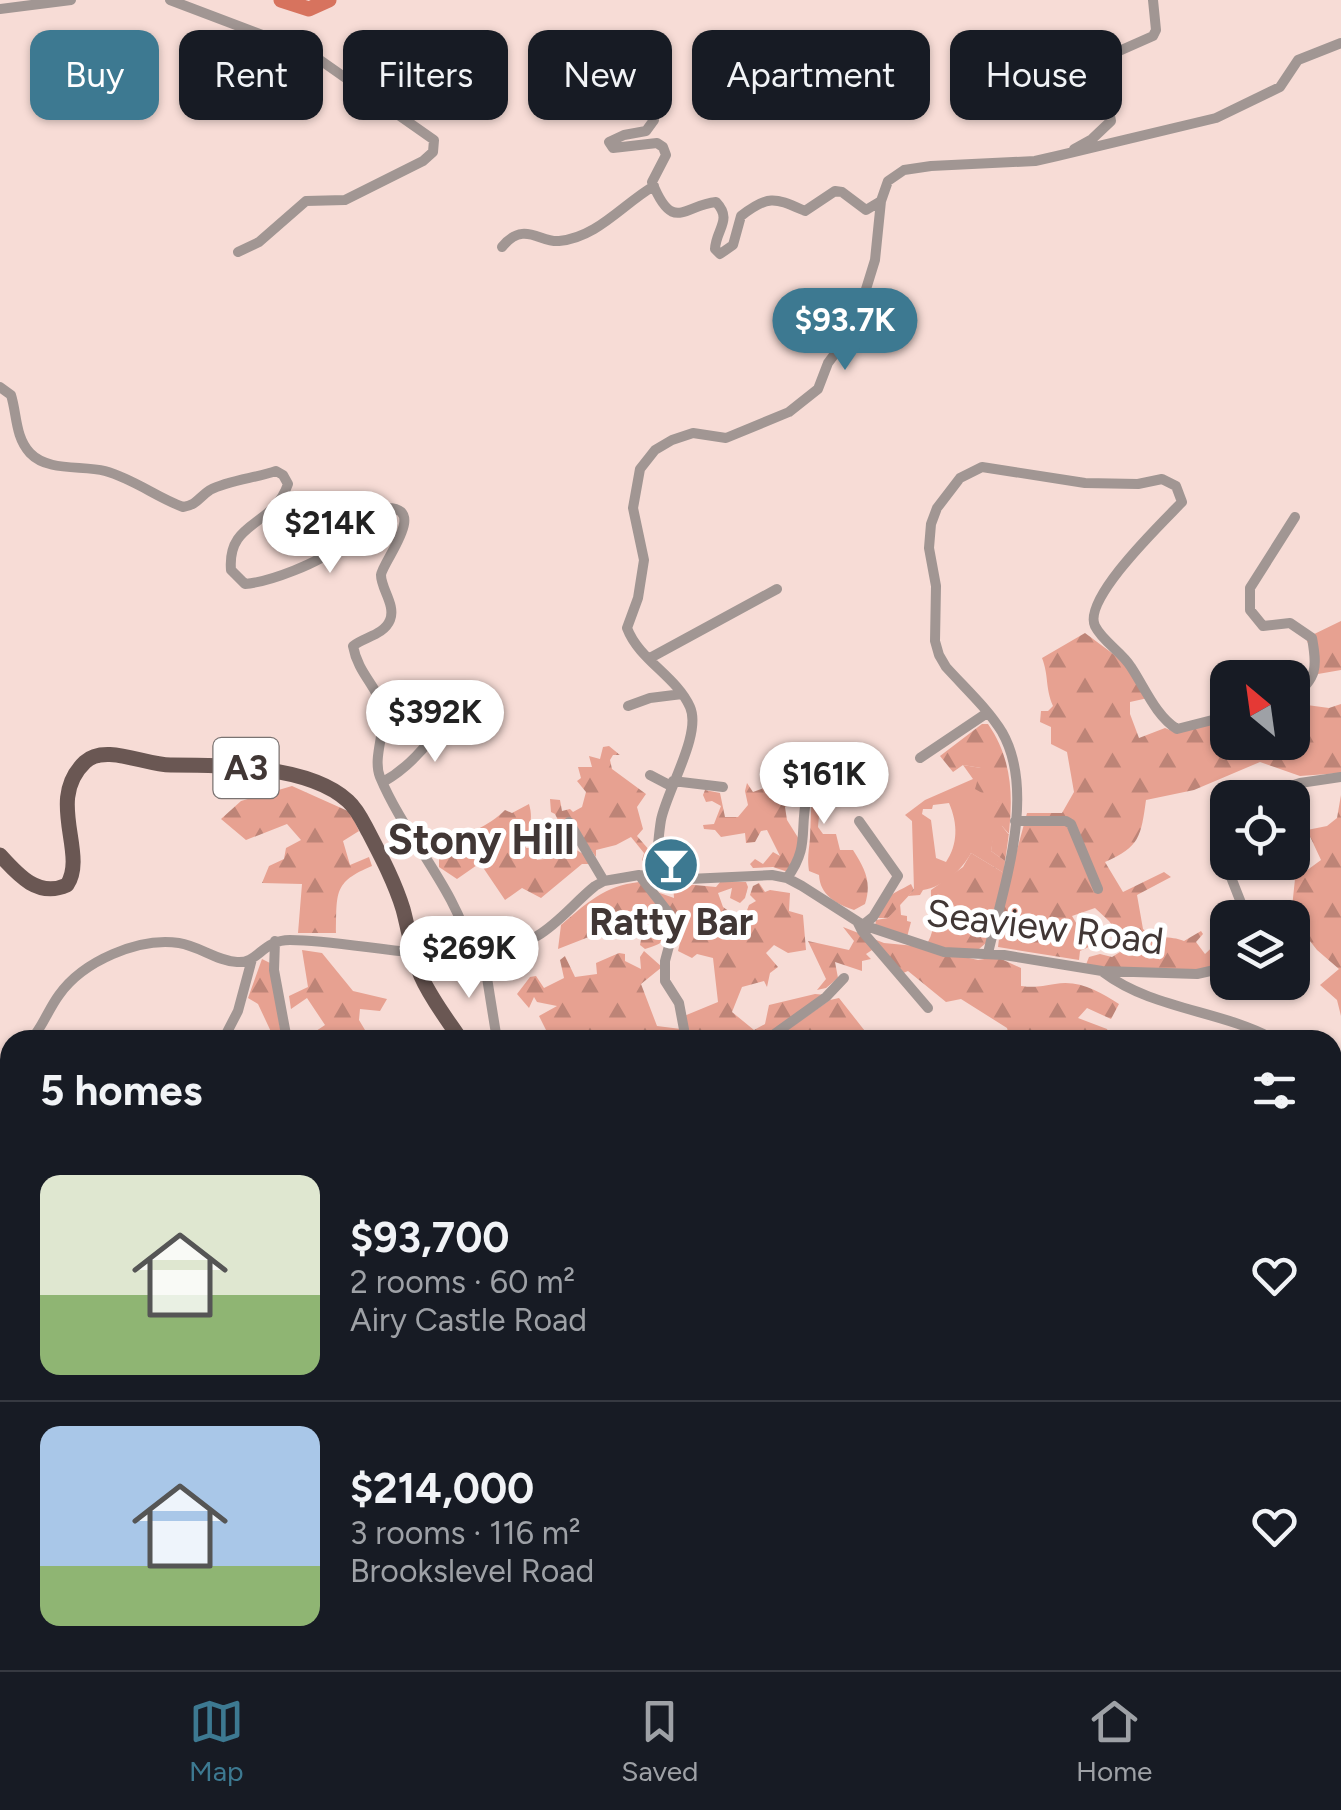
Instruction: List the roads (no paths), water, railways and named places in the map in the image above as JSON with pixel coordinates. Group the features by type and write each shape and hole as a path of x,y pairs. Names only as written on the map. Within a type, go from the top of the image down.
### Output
{"main road":[{"name":"A3","path":"0,855 30,884 56,889 67,884 74,866 67,802 74,778 82,764 93,756 106,753 151,765 251,768 309,780 333,790 359,814 397,891 419,972 454,1030"}],"street":[{"path":"0,9 71,0"},
{"path":"170,0 310,52 434,140 434,152 423,161 346,200 306,201 259,242 238,252"},
{"path":"1069,152 1092,139 1111,120 1105,105 1074,89 1069,78 1084,67 1153,36 1153,0"},
{"path":"656,875 661,822 692,736 693,718 682,694 631,640 626,628 638,598 644,560 633,508 640,469 655,450 693,432 726,438 751,430 789,412 818,388 828,363 854,328 876,260 881,201 888,181 904,170 1035,160 1102,148 1216,118 1280,87 1298,60 1341,43"},
{"path":"654,120 646,131 608,142 613,148 656,144 663,147 666,155 652,182 661,200 678,214 688,214 716,202 724,211 725,221 716,242 715,249 720,254 734,245 741,216 768,199 780,199 804,212 836,191 866,210 881,201"},
{"path":"502,248 508,240 522,235 536,234 558,242 574,238 619,213 654,186"},
{"path":"0,387 11,395 23,444 33,456 47,464 122,476 183,507 194,506 210,490 276,472 283,474 288,484 284,497 274,511 236,538 230,554 231,570 245,584 322,557 340,545 363,516 376,509 397,510 403,519 403,533 384,563 382,575 392,608 390,620 381,632 353,646 356,664 382,710 378,770 414,844 442,882 478,954 495,1030"},
{"path":"988,953 1015,821 1015,768 1004,736 939,656 935,641 931,524 960,478 982,467 1085,483 1138,484 1162,478 1176,486 1182,502 1126,560 1092,620 1096,630 1128,661 1166,722 1177,729 1210,721"},
{"path":"1295,517 1250,588 1250,610 1263,626 1290,623 1312,638 1317,666 1310,680"},
{"path":"650,658 777,589"},
{"path":"628,706 650,698 682,694"},
{"path":"383,782 413,761 451,709"},
{"path":"920,758 987,714"},
{"path":"787,878 800,860 806,796 822,754"},
{"path":"650,776 672,784 723,787"},
{"path":"1310,781 1341,777"},
{"path":"858,821 898,876 872,917 860,923 862,931 928,1008"},
{"path":"1015,821 1071,824 1098,889"},
{"path":"37,1030 71,982 114,953 134,945 179,943 232,962 252,959 274,941 478,954 496,952 538,936 604,881 569,822"},
{"path":"639,875 671,916 673,932 665,961 665,981 679,1003 684,1030"},
{"name":"Seaview Road","path":"604,881 639,875 690,879 772,875 787,878 860,923 944,952 988,953 1102,971 1210,971"},
{"path":"274,941 274,970 285,1030"},
{"path":"228,1030 238,1010 252,959"},
{"path":"1102,971 1132,989 1187,1010 1257,1030"},
{"path":"780,1030 826,997 844,978"}],"waterway":[{"path":"281,0 309,9 329,0"}],"place":[{"name":"Ratty Bar","path":"671,865"}],"district":[{"name":"Stony Hill","path":"481,839"}]}
